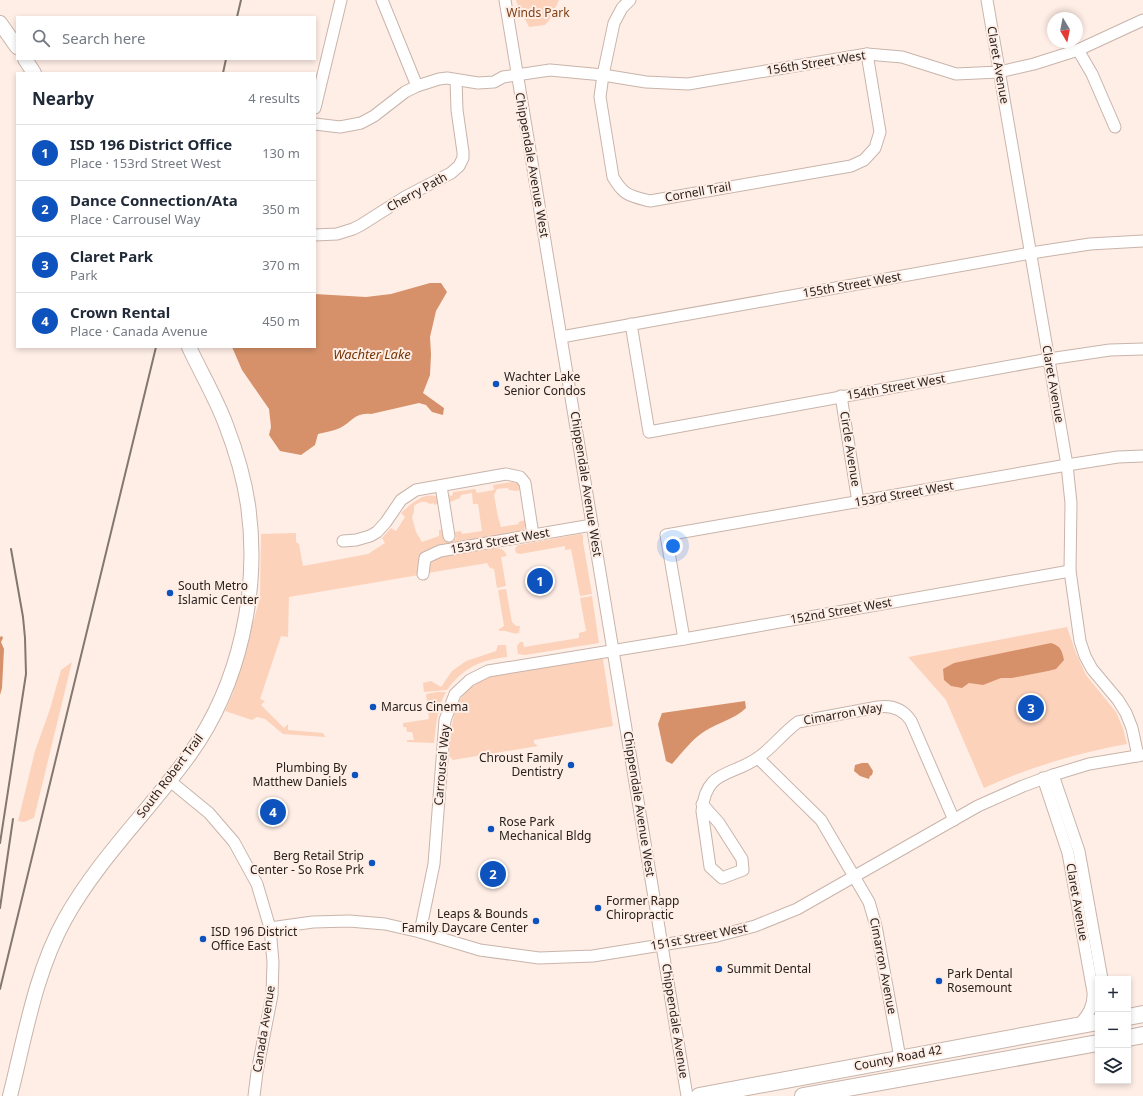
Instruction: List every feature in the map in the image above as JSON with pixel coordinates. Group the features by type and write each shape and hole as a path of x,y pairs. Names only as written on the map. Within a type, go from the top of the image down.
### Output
{"highway":[{"path":"1131,1016 1143,1014"},
{"name":"County Road 42","path":"699,1096 1095,1022"},
{"path":"1131,1037 1143,1035"},
{"path":"984,1063 989,1055 996,1053 1095,1036"},
{"name":"County Road 42","path":"803,1096 1095,1044"}],"main road":[{"path":"0,23 16,47"},
{"path":"26,60 33,72"},
{"name":"South Robert Trail","path":"10,1096 39,982 64,920 94,875 170,781 204,732 228,682 244,628 251,574 248,505 226,424 189,348"}],"street":[{"path":"316,104 341,0"},
{"path":"382,0 417,86"},
{"name":"Chippendale Avenue West","path":"505,0 662,945"},
{"name":"Cornell Trail","path":"630,0 622,8 614,23 602,75 600,104 613,177 619,187 628,196 650,201 851,166 864,160 875,148 880,132 867,54"},
{"name":"Claret Avenue","path":"987,0 1067,465 1071,503 1070,571 1078,626 1083,648 1096,675 1113,694 1126,713 1140,756"},
{"name":"156th Street West","path":"316,124 340,127 361,123 374,116 399,96 417,86 439,79 447,78 478,83 494,82 503,77 550,70 602,75 646,82 688,84 867,54 902,56 956,74 999,72 1034,64 1078,50 1143,20"},
{"path":"1078,50 1092,74 1115,127"},
{"name":"Cherry Path","path":"316,235 336,234 353,229 410,194 451,173 459,166 463,158 463,152 457,110 456,80"},
{"name":"155th Street West","path":"561,337 1031,253 1090,244 1143,241"},
{"name":"154th Street West","path":"632,324 649,432 1049,359 1110,350 1143,349"},
{"name":"Circle Avenue","path":"841,396 858,502"},
{"name":"153rd Street West","path":"684,639 666,535 1067,465 1118,457 1143,456"},
{"path":"343,541 356,540 370,536 377,532 401,500 412,493 422,489 506,474 520,477 525,483 533,535"},
{"path":"441,486 449,536"},
{"name":"153rd Street West","path":"423,574 425,558 440,551 592,526"},
{"name":"152nd Street West","path":"613,650 684,639 1070,571"},
{"name":"Carrousel Way","path":"420,932 434,864 445,720 455,694 470,680 488,671 613,650"},
{"name":"Cimarron Way","path":"702,804 707,790 723,774 758,758 790,728 803,720 878,706 894,707 904,713 911,721 954,820"},
{"name":"151st Street West","path":"270,928 313,922 349,921 385,924 420,932 480,950 539,958 593,956 717,936 755,926 797,909 954,820 1000,796 1048,776 1090,764 1140,756"},
{"path":"758,758 821,820 855,877"},
{"name":"Claret Avenue","path":"1048,776 1079,851 1101,976"},
{"name":"Claret Avenue","path":"1048,776 1068,853 1094,997 1091,1009 1079,1025"},
{"name":"Canada Avenue","path":"170,781 209,813 234,842 258,884 270,928 272,995 257,1072 254,1096"},
{"path":"702,804 719,823 742,860 743,870 722,878 710,867 702,819 702,804"},
{"name":"Cimarron Avenue","path":"855,877 869,902 875,918 900,1058"},
{"name":"Chippendale Avenue","path":"662,945 688,1096"}],"green space":[{"name":"Winds Park","path":"516,0 559,0 550,19 545,25 529,27"},
{"path":"512,482 518,483 520,490 509,490 508,488 497,489 494,495 498,517 501,527 519,524 518,522 526,520 523,534 438,547 419,575 289,597 288,637 281,636 260,699 265,701 261,705 284,728 288,724 288,730 323,733 325,737 283,734 265,719 257,717 252,720 225,711 233,693 260,598 261,534 296,533 296,542 299,544 303,566 368,554 385,543 382,538 391,528 396,531 405,517 401,513 405,509 418,499 433,496 438,497 440,503 434,505 434,503 430,504 422,502 414,506 412,517 416,532 422,542 439,536 439,530 445,529 447,540 456,539 455,532 461,531 462,534 482,531 478,504 473,504 472,493 461,495 460,498 450,502 449,495 452,496 453,492 475,489 477,493 494,490 493,485"},
{"path":"580,534 583,535 592,594 580,596 571,549 565,550 565,546 520,554 516,553 515,549 518,545"},
{"path":"494,548 502,549 507,556 501,557 506,586 497,588 494,569 490,568 487,563 428,573 427,564 432,558"},
{"path":"506,589 512,622 516,626 520,626 519,633 498,630 504,626 498,590"},
{"path":"592,596 599,643 525,655 518,654 517,646 520,642 523,642 524,647 579,638 579,633 586,631 580,598"},
{"path":"1067,627 1076,653 1086,675 1116,712 1123,728 1127,744 1090,752 1036,767 984,788 946,700 908,657"},
{"path":"498,645 506,645 507,657 488,660 473,666 459,676 447,690 424,692 423,683 431,681 441,687 452,671 466,661 496,651"},
{"path":"599,658 603,659 613,726 534,740 534,743 538,746 453,760 449,756 451,731 456,709 467,691 477,683 490,677"},
{"path":"72,662 34,818 24,822 18,821 35,751 50,709 61,670"},
{"path":"446,692 439,710 434,743 407,742 407,740 414,740 412,732 407,732 406,727 403,727 403,723 429,719 426,694"}],"water":[{"name":"Wachter Lake","path":"430,283 441,283 447,292 436,311 430,337 430,375 423,393 444,408 443,415 432,412 426,405 419,403 371,414 361,414 340,428 318,434 315,445 301,455 280,451 269,435 271,427 269,409 242,370 232,348 316,348 316,294 366,297 391,294"},
{"path":"2,636 3,638 1,642 4,649 2,688 0,695 0,637"},
{"path":"1051,643 1057,646 1063,654 1064,660 1056,669 1012,678 1001,678 983,685 969,683 962,688 951,686 944,680 943,669 954,663"},
{"path":"745,701 746,708 742,712 700,734 687,746 672,764 666,761 658,724 662,713"},
{"path":"868,763 873,771 869,779 860,776 854,771 855,765"}],"railway":[{"path":"237,16 241,0"},
{"path":"223,72 226,60"},
{"path":"0,989 156,348"},
{"path":"0,843 26,674 23,617 11,549"},
{"path":"0,908 13,819"}],"place":[{"name":"Wachter Lake Senior Condos","path":"496,384"},
{"name":"ISD 196 District Office","path":"540,581"},
{"name":"South Metro Islamic Center","path":"170,593"},
{"name":"Marcus Cinema","path":"373,707"},
{"name":"Claret Park","path":"1031,708"},
{"name":"Chroust Family Dentistry","path":"571,765"},
{"name":"Plumbing By Matthew Daniels","path":"355,775"},
{"name":"Crown Rental","path":"273,812"},
{"name":"Rose Park Mechanical Bldg","path":"491,829"},
{"name":"Berg Retail Strip Center - So Rose Prk","path":"372,863"},
{"name":"Dance Connection/Ata","path":"493,874"},
{"name":"Former Rapp Chiropractic","path":"598,908"},
{"name":"Leaps & Bounds Family Daycare Center","path":"536,921"},
{"name":"ISD 196 District Office East","path":"203,939"},
{"name":"Summit Dental","path":"719,969"},
{"name":"Park Dental Rosemount","path":"939,981"}]}
